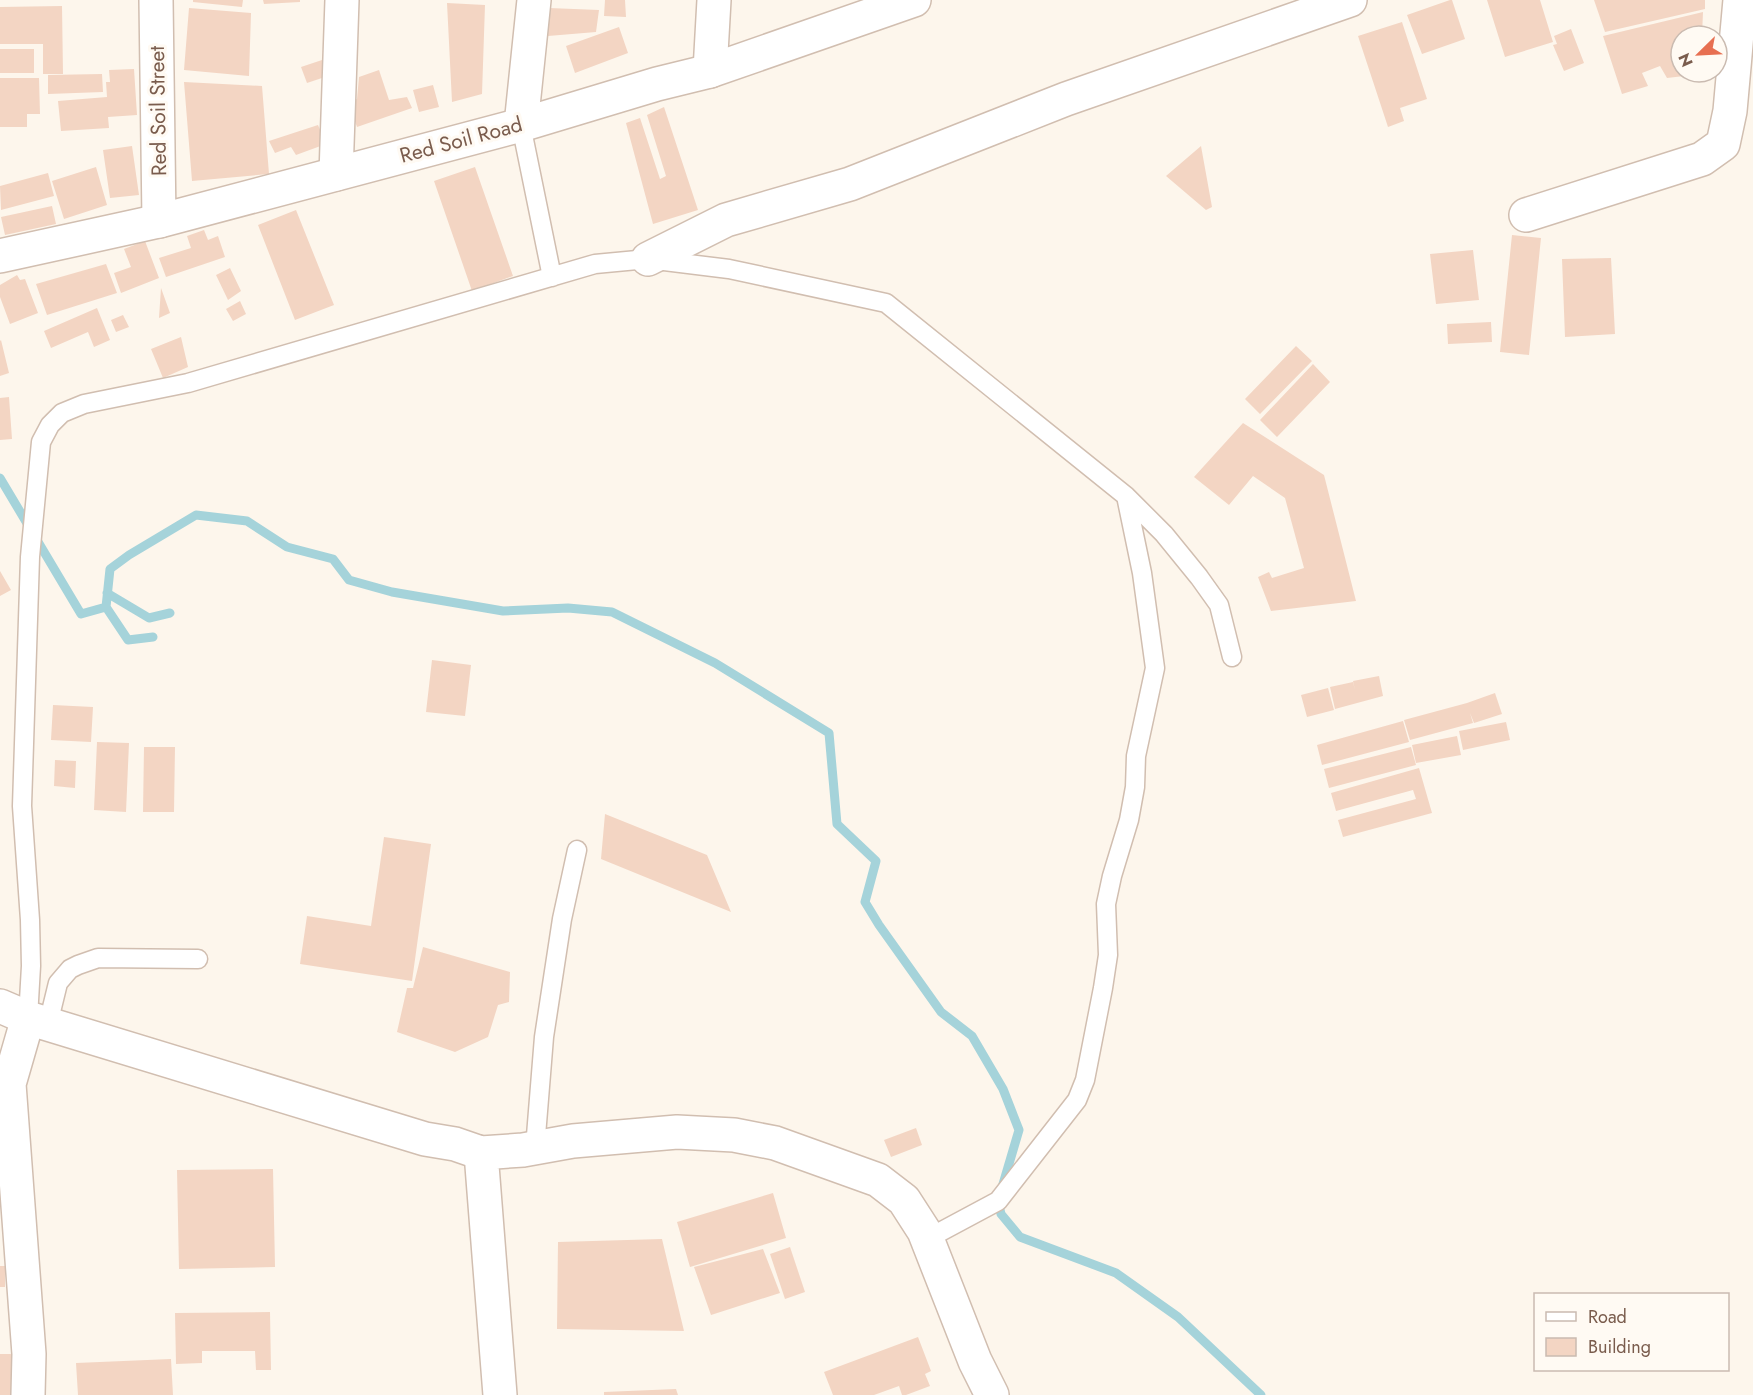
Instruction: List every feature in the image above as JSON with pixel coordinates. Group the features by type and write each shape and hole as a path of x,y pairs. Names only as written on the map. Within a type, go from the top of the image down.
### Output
{"street":[{"name":"Red Soil Street","path":"156,0 159,221"},
{"path":"336,174 342,0"},
{"path":"521,125 534,0"},
{"path":"710,71 714,0"},
{"path":"648,259 726,220 850,184 1066,99 1350,0"},
{"path":"1526,215 1702,159 1723,144 1730,111 1740,0"},
{"name":"Red Soil Road","path":"0,256 159,221 521,125 657,84 710,71 901,2"},
{"path":"28,1395 29,1354 9,1084 25,1016 425,1139 455,1144 481,1153 535,1148 573,1141 676,1132 734,1136 776,1143 878,1180 904,1200 924,1231 975,1361 992,1395"},
{"path":"481,1153 500,1395"}],"lane":[{"path":"521,125 552,277"},
{"path":"25,1016 31,966 22,806 30,557 41,442 50,425 62,413 84,404 188,383 595,264 648,259 729,269 886,303 1126,496 1164,534 1219,605 1232,657"},
{"path":"927,1239 998,1201 1077,1100 1085,1080 1108,955 1106,904 1129,820 1135,787 1136,756 1155,668 1142,573 1126,496"},
{"path":"535,1148 544,1037 562,919 577,850"},
{"path":"25,1016 70,969 98,958 198,959"}],"building":[{"path":"193,0 243,0 242,7 193,2"},
{"path":"263,0 300,0 300,2 264,4"},
{"path":"605,0 625,0 626,17 604,16"},
{"path":"1452,0 1465,39 1422,54 1407,15"},
{"path":"1487,0 1540,0 1553,42 1505,57"},
{"path":"1594,0 1705,0 1705,9 1605,32"},
{"path":"447,3 485,5 482,94 452,102"},
{"path":"62,6 63,74 43,74 43,44 0,44 0,7"},
{"path":"189,8 251,13 249,76 184,70"},
{"path":"549,8 599,10 596,32 548,36"},
{"path":"1703,12 1702,24 1669,24 1669,78 1660,66 1642,73 1648,86 1622,94 1603,36"},
{"path":"1402,22 1427,99 1400,108 1404,121 1388,127 1358,36"},
{"path":"619,27 628,53 575,73 566,46"},
{"path":"1571,29 1584,63 1564,71 1553,45 1557,44 1554,36"},
{"path":"0,49 34,49 34,73 0,73"},
{"path":"322,60 328,76 307,83 301,67"},
{"path":"134,69 137,115 108,117 109,128 61,131 58,101 107,97 106,82 110,82 109,70"},
{"path":"379,70 389,100 407,97 412,108 357,127 349,104 357,99 359,77"},
{"path":"102,74 103,92 48,94 48,75"},
{"path":"0,78 39,78 40,114 27,114 27,127 0,127"},
{"path":"184,82 262,86 269,174 192,181"},
{"path":"433,85 439,107 419,112 413,90"},
{"path":"664,107 698,210 653,224 626,123 640,118 660,179 666,176 647,115"},
{"path":"318,125 326,144 296,155 291,147 275,153 269,141"},
{"path":"132,146 139,195 110,198 103,150"},
{"path":"1201,146 1212,207 1206,210 1166,176"},
{"path":"96,167 107,205 64,219 52,181"},
{"path":"475,167 513,276 472,291 434,181"},
{"path":"48,173 54,196 1,210 0,186"},
{"path":"52,206 56,224 5,235 1,217"},
{"path":"296,210 334,305 295,320 258,225"},
{"path":"204,230 208,240 218,236 225,257 166,277 159,258 191,248 187,236"},
{"path":"1512,235 1541,238 1529,355 1500,352"},
{"path":"145,241 159,278 121,293 114,273 131,267 124,249"},
{"path":"1473,250 1479,300 1436,304 1430,254"},
{"path":"1611,258 1615,334 1565,337 1562,259"},
{"path":"106,264 117,293 47,315 36,284"},
{"path":"230,268 241,291 228,300 216,275"},
{"path":"17,275 20,280 25,279 38,313 10,324 0,297 0,285"},
{"path":"161,288 170,313 159,318"},
{"path":"240,301 246,314 233,321 226,309"},
{"path":"97,308 110,340 94,347 88,332 51,348 44,331"},
{"path":"123,315 129,327 116,332 111,320"},
{"path":"1491,322 1492,342 1448,344 1447,324"},
{"path":"181,337 188,367 163,378 151,349"},
{"path":"0,341 9,373 0,376"},
{"path":"1296,346 1312,361 1260,414 1245,399"},
{"path":"1313,364 1330,382 1277,437 1260,420"},
{"path":"9,397 12,439 0,440 0,398"},
{"path":"1243,423 1324,475 1356,601 1271,611 1258,577 1269,572 1272,578 1304,568 1285,498 1253,476 1229,505 1194,477"},
{"path":"0,571 11,590 0,596"},
{"path":"432,660 471,665 465,716 426,712"},
{"path":"1379,676 1383,696 1335,709 1330,687 1353,682 1355,690 1353,681"},
{"path":"1328,688 1334,710 1307,717 1301,695"},
{"path":"1495,693 1502,714 1474,723 1470,713 1473,723 1410,740 1404,720"},
{"path":"53,705 93,707 91,742 51,740"},
{"path":"1403,721 1409,742 1322,765 1317,745"},
{"path":"1506,722 1510,740 1463,750 1459,731"},
{"path":"1457,736 1461,755 1416,763 1412,745"},
{"path":"97,742 129,743 126,812 94,810"},
{"path":"144,747 175,747 174,812 143,812"},
{"path":"1411,747 1416,765 1329,788 1324,769"},
{"path":"55,760 76,761 75,788 54,786"},
{"path":"1419,768 1432,813 1343,837 1338,820 1416,799 1413,790 1336,811 1331,793"},
{"path":"605,814 707,855 731,912 601,859"},
{"path":"384,837 431,844 412,981 300,964 307,916 371,926"},
{"path":"423,947 510,972 509,1002 498,1005 488,1037 455,1052 397,1032 407,988 413,988"},
{"path":"916,1128 922,1145 891,1157 884,1140"},
{"path":"273,1169 275,1267 179,1269 177,1170"},
{"path":"773,1193 786,1238 690,1267 677,1222"},
{"path":"662,1239 684,1331 557,1329 558,1242"},
{"path":"790,1247 805,1292 785,1299 770,1254"},
{"path":"763,1249 780,1293 711,1315 694,1267"},
{"path":"0,1266 5,1266 5,1287 0,1287"},
{"path":"270,1312 271,1370 256,1370 255,1351 202,1351 202,1363 176,1364 175,1313"},
{"path":"918,1337 931,1371 925,1374 930,1386 906,1395 902,1395 899,1386 874,1395 833,1395 824,1372"},
{"path":"0,1354 12,1354 12,1395 0,1395"},
{"path":"171,1359 173,1395 78,1395 76,1363"},
{"path":"676,1389 678,1395 604,1395 604,1392"}],"waterway":[{"path":"0,478 81,614 106,607 110,569 196,515 247,521 287,547 333,559 349,580 392,592 503,611 568,608 612,612 715,663 829,733 837,824 876,861 865,902 941,1012 972,1036 1003,1089 1019,1130 998,1201 1001,1214 1020,1237 1116,1273 1178,1317 1261,1395"},
{"path":"107,593 149,618 170,613"},
{"path":"106,607 128,640 153,637"}]}
